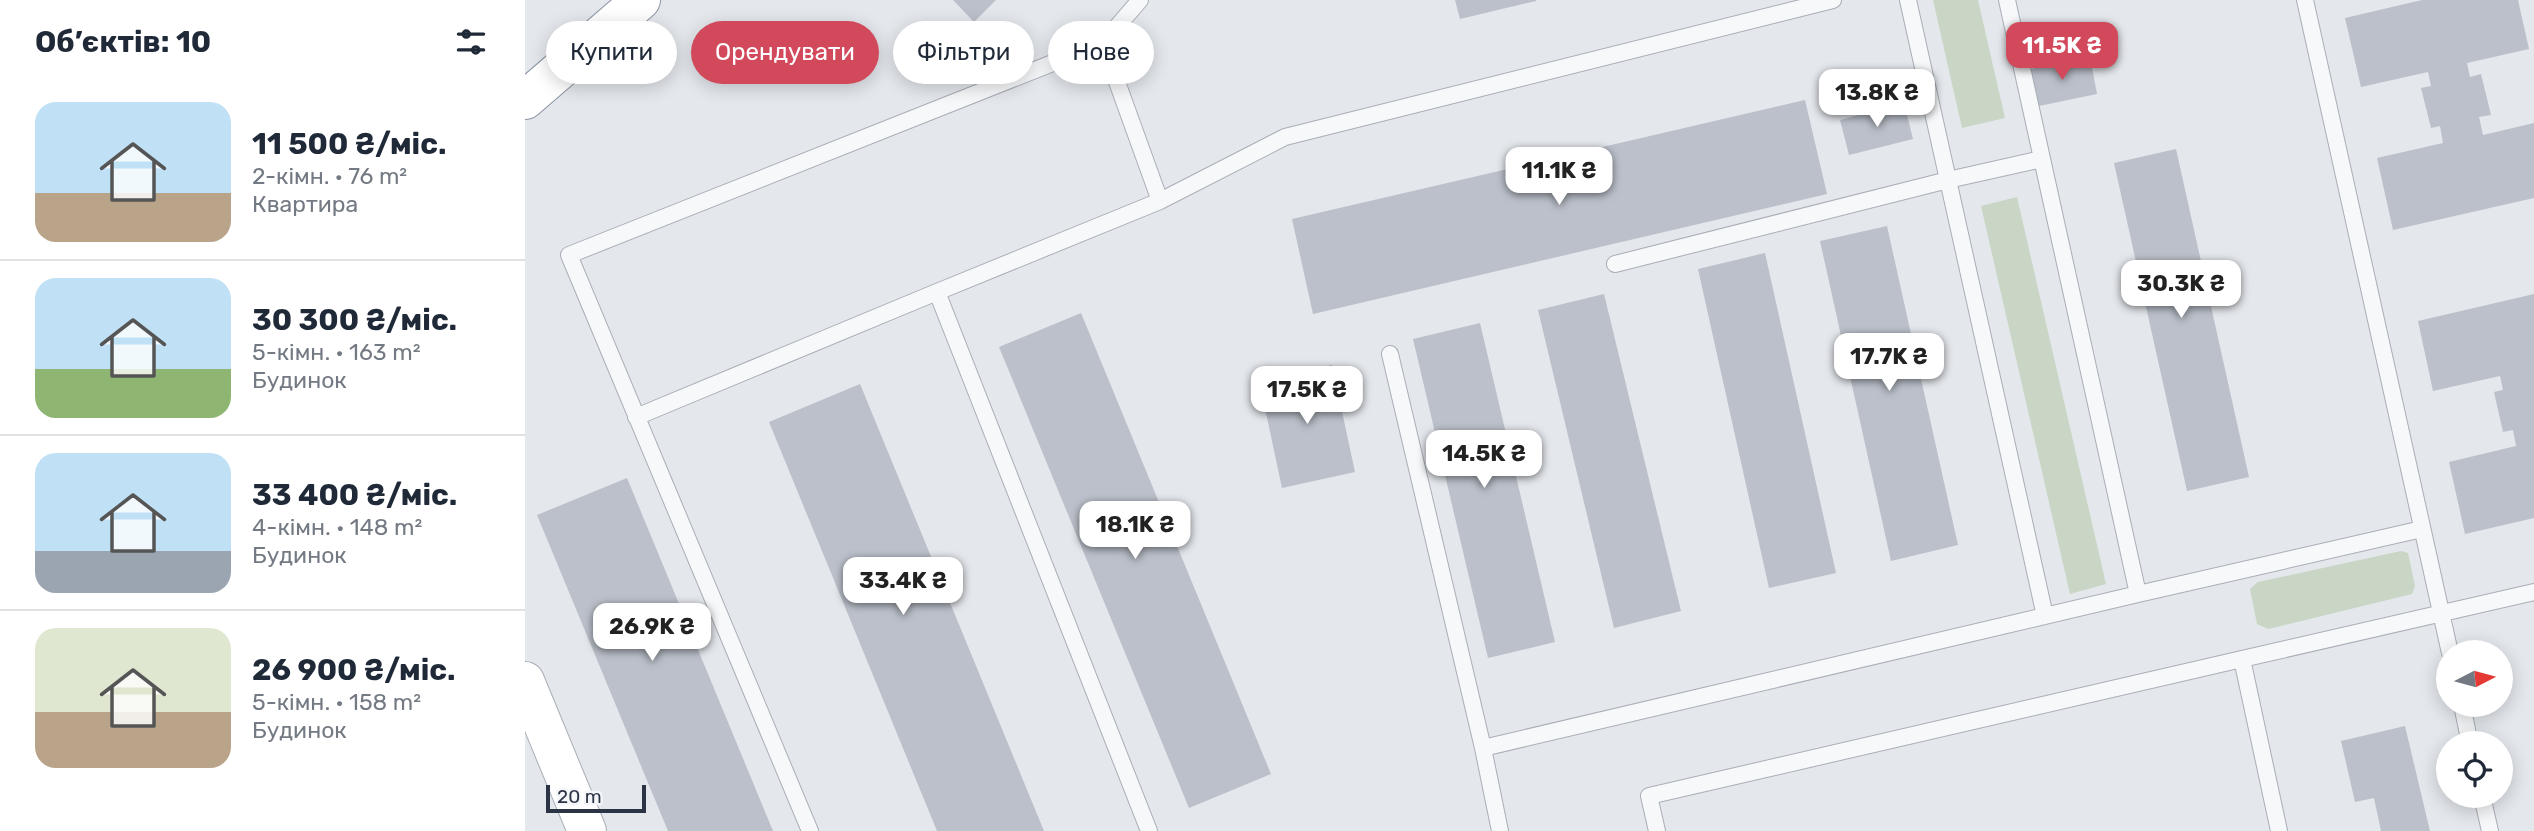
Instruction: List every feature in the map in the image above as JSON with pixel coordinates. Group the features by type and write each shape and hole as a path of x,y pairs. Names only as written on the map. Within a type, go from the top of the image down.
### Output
{"main road":[{"path":"525,100 641,0"},
{"path":"525,681 587,831"}],"lane":[{"path":"1122,21 1140,0"},
{"path":"636,416 1160,201 1285,137 1833,0"},
{"path":"1907,0 2045,616"},
{"path":"2007,0 2138,594"},
{"path":"2305,0 2447,640"},
{"path":"810,831 569,255 1048,65"},
{"path":"1118,84 1160,201"},
{"path":"1615,264 2042,159"},
{"path":"937,292 1149,831"},
{"path":"1390,354 1500,831"},
{"path":"1483,748 2422,529"},
{"path":"1657,831 1650,796 2534,592"},
{"path":"2242,660 2279,831"},
{"path":"2485,808 2490,831"}],"green space":[{"path":"1933,0 1978,0 2005,118 1962,128"},
{"path":"2017,197 2106,584 2070,594 1981,206"},
{"path":"2401,551 2408,553 2415,586 2412,594 2268,629 2257,624 2250,589 2258,582"}],"building":[{"path":"953,0 996,0 975,21"},
{"path":"1455,0 1536,0 1536,1 1460,19"},
{"path":"2422,0 2518,0 2529,49 2467,63 2470,77 2481,74 2491,115 2479,117 2483,135 2534,123 2534,198 2393,230 2377,158 2443,143 2440,126 2431,128 2421,88 2431,86 2428,72 2361,87 2345,18"},
{"path":"2090,57 2097,94 2034,107 2026,70"},
{"path":"1805,100 1827,194 1313,314 1292,219"},
{"path":"1904,103 1913,139 1849,155 1840,120"},
{"path":"2176,149 2249,477 2187,491 2114,163"},
{"path":"1887,226 1958,545 1891,561 1820,241"},
{"path":"1765,253 1836,573 1769,588 1698,269"},
{"path":"1604,294 1681,611 1614,628 1538,310"},
{"path":"2534,294 2534,518 2465,534 2449,462 2516,446 2513,430 2503,432 2494,392 2503,390 2500,376 2433,391 2418,321"},
{"path":"1081,313 1271,774 1189,808 999,347"},
{"path":"1480,323 1555,642 1488,658 1413,339"},
{"path":"1332,365 1355,472 1282,488 1259,380"},
{"path":"860,384 1044,831 937,831 769,422"},
{"path":"627,478 773,831 668,831 537,515"},
{"path":"2405,726 2430,831 2381,831 2374,798 2355,802 2341,741"}]}
